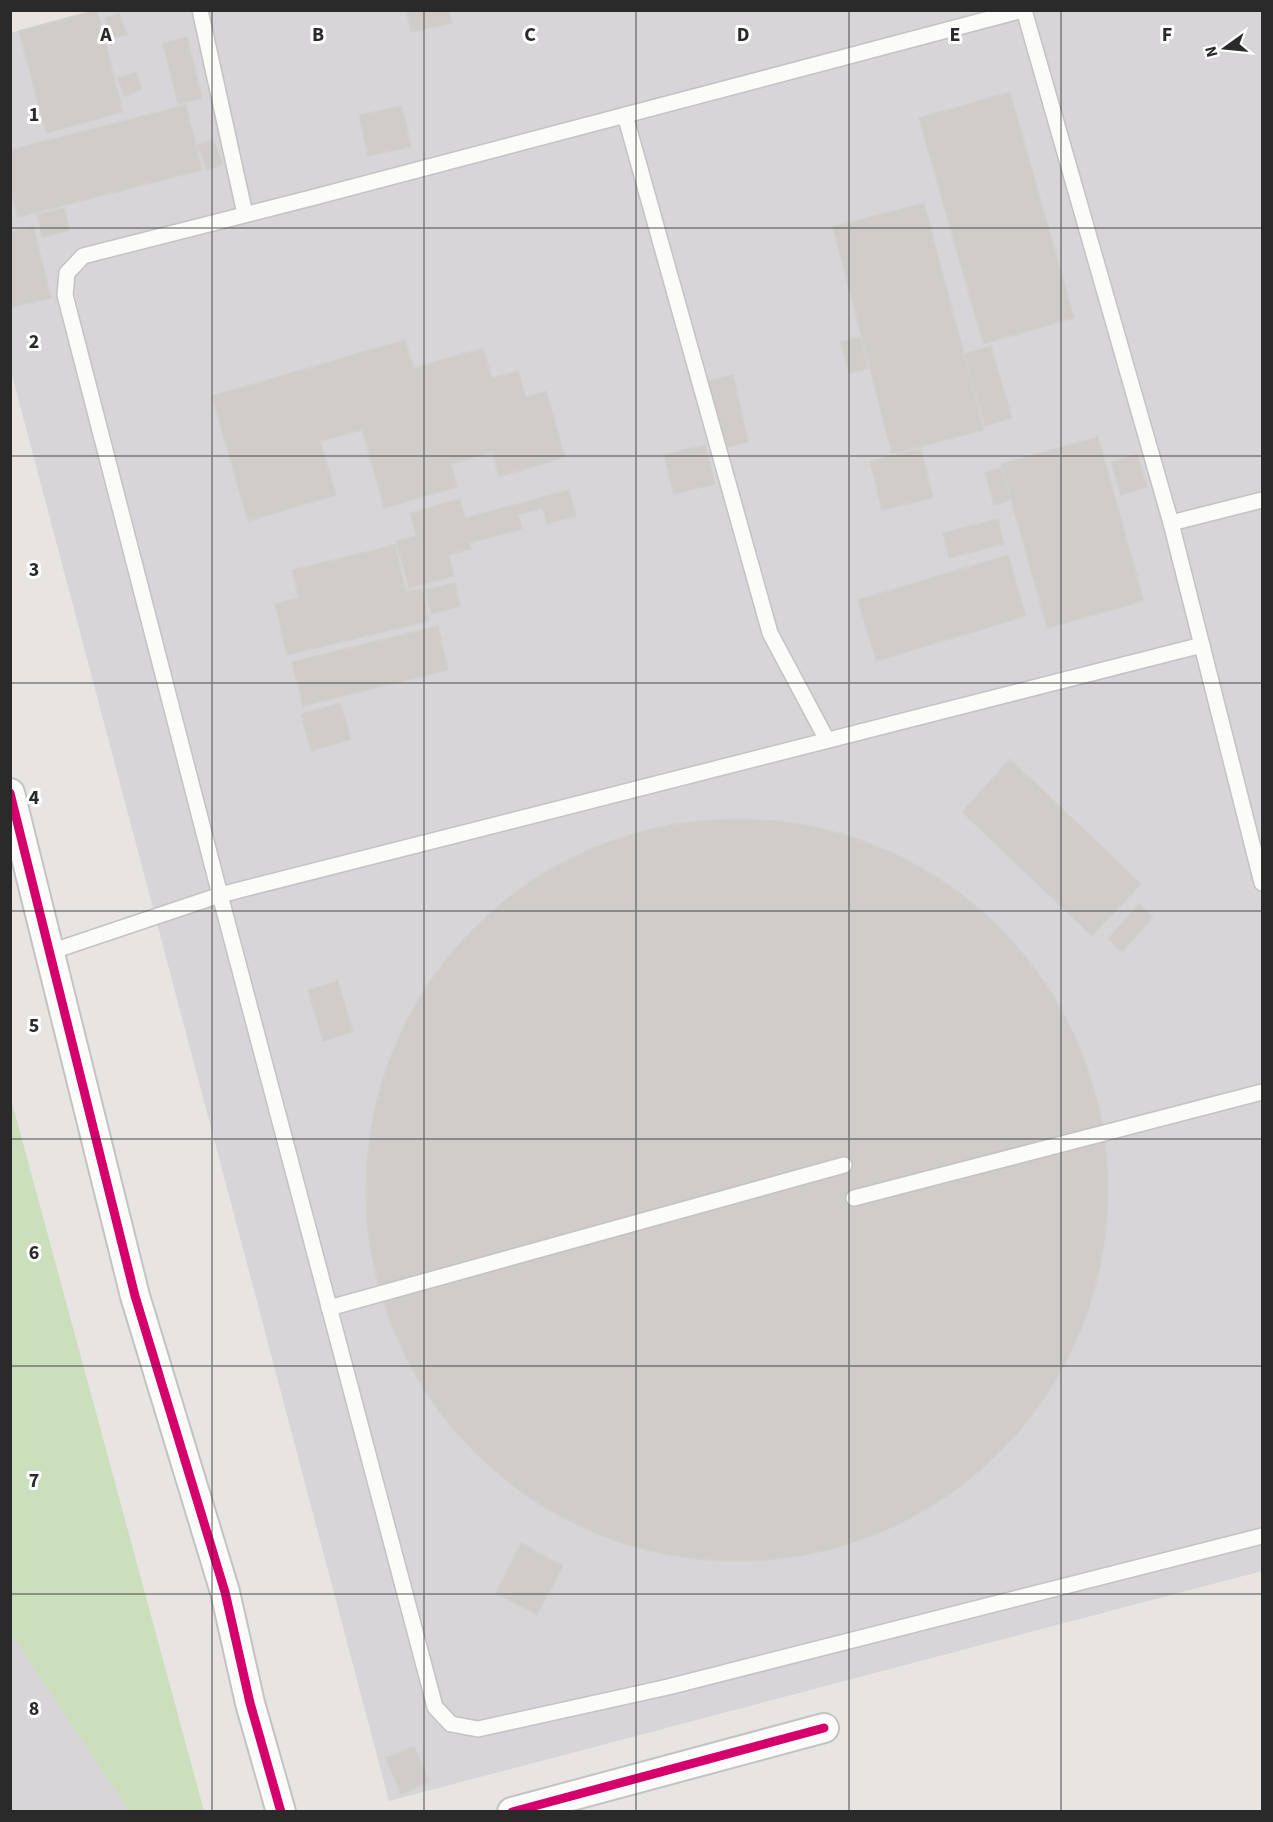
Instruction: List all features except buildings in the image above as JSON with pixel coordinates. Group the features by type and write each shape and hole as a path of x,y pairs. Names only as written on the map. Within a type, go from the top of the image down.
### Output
{"street":[{"path":"10,793 135,1296 225,1592 250,1703 281,1812"},
{"path":"512,1812 824,1728"}],"lane":[{"path":"200,10 245,214"},
{"path":"1263,883 1171,523 1023,10 83,256 67,273 65,295 220,895 435,1707 451,1724 478,1729 668,1687 1263,1536"},
{"path":"625,115 770,633 827,740"},
{"path":"1171,523 1263,500"},
{"path":"50,952 220,895 1202,645"},
{"path":"854,1198 1263,1092"},
{"path":"330,1308 844,1165"}],"shaded area":[{"path":"94,10 1262,11 1262,1571 389,1801 11,371 10,33"},
{"path":"11,1634 129,1811 11,1811"}],"green space":[{"path":"10,1099 204,1811 129,1811 11,1634"}],"cycle path":[{"path":"10,793 135,1296 225,1592 250,1703 281,1812"},
{"path":"512,1812 824,1728"}]}
